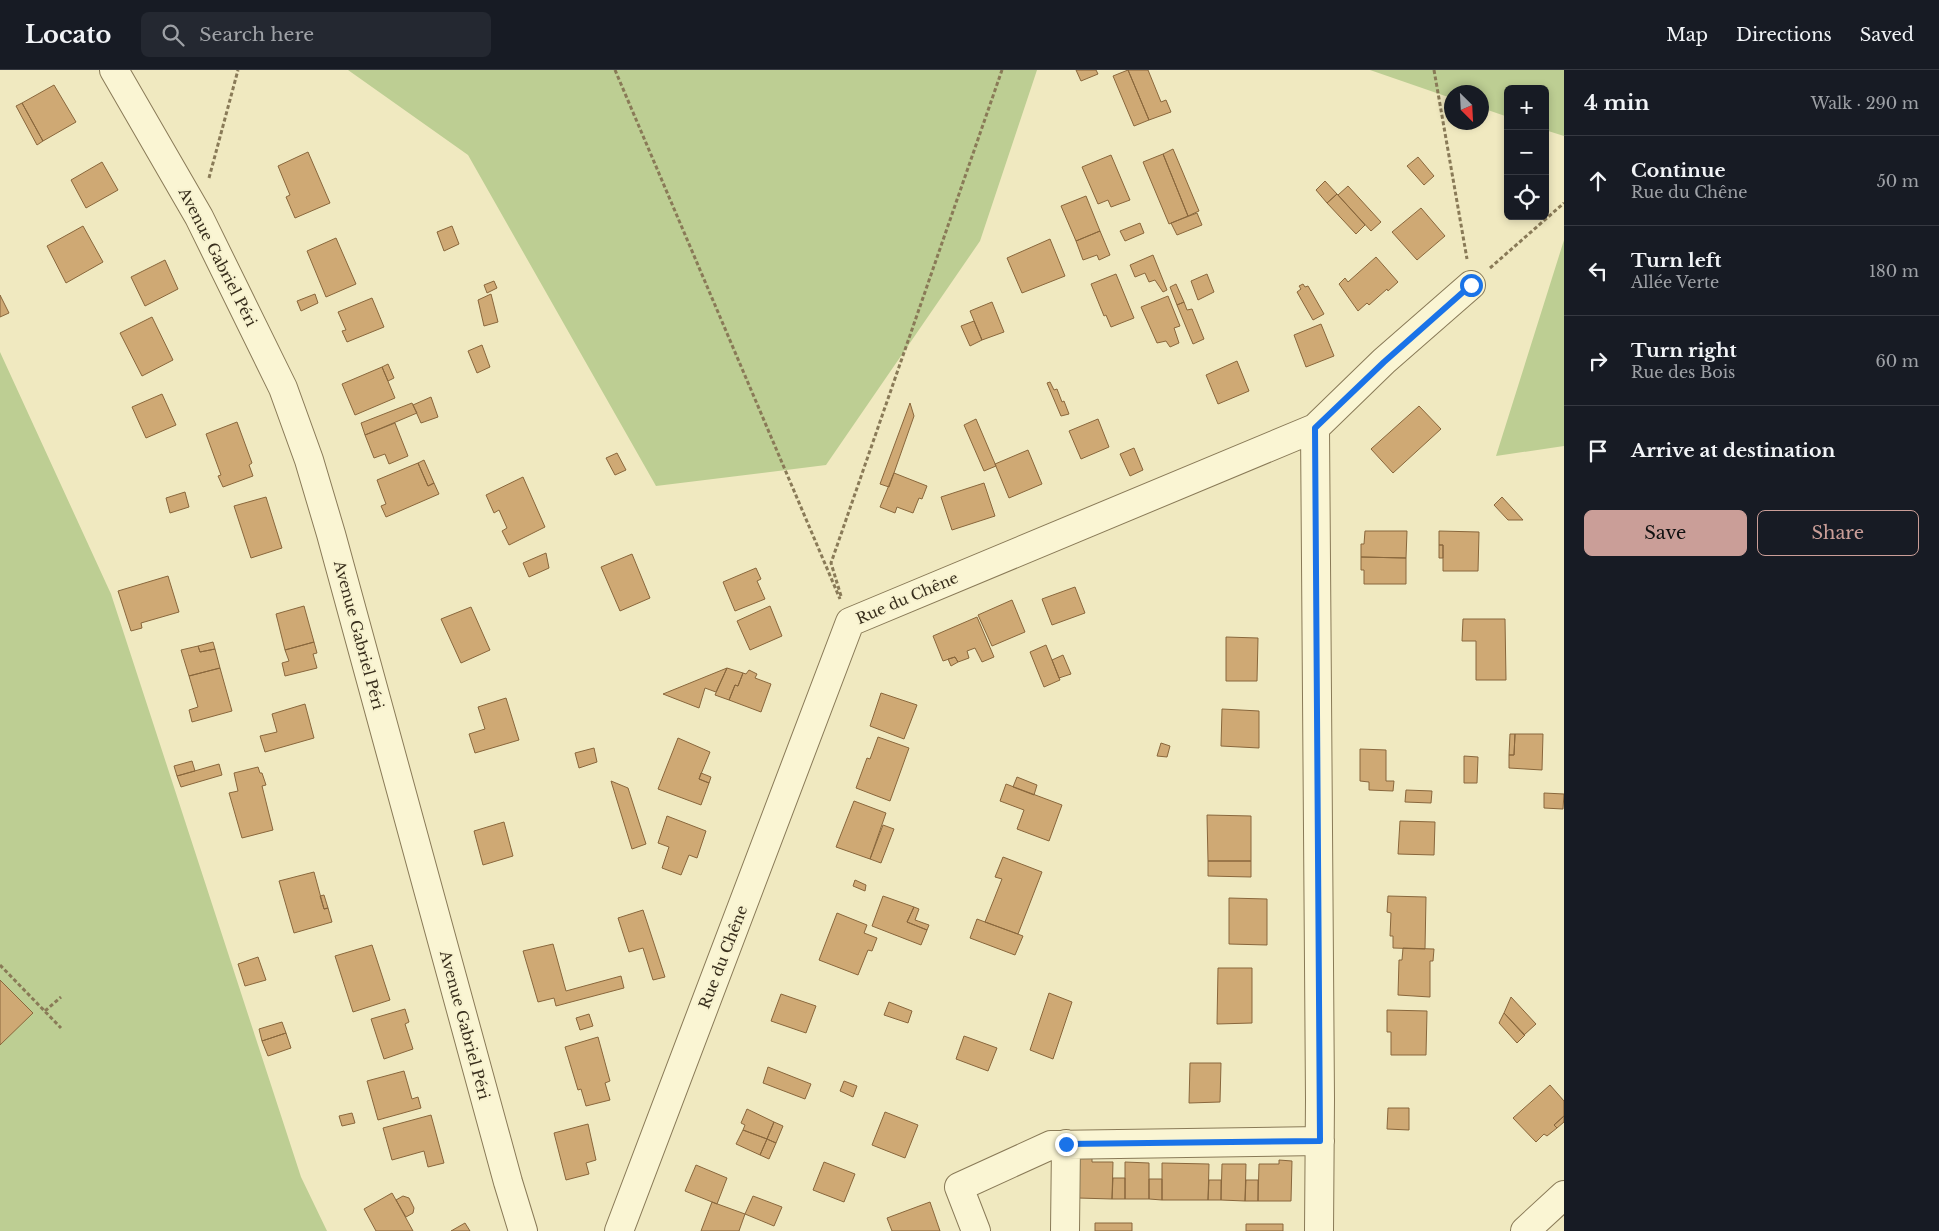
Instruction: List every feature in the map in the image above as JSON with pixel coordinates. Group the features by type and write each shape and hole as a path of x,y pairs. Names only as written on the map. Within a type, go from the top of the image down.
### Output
{"street":[{"name":"Avenue Gabriel Péri","path":"114,70 199,217 283,388 309,460 332,534 500,1154 523,1231"},
{"name":"Rue du Chêne","path":"619,1231 850,622 1315,428 1384,362 1471,285"},
{"path":"1315,428 1319,1231"},
{"path":"976,1231 959,1187 1052,1145 1320,1141"},
{"path":"1065,1231 1066,1144"},
{"path":"1525,1231 1564,1195"}],"path":[{"path":"199,217 238,70"},
{"path":"615,70 850,622"},
{"path":"850,622 831,563 1002,70"},
{"path":"1434,70 1471,285"},
{"path":"1471,285 1564,203"},
{"path":"0,965 61,1028"},
{"path":"45,1011 61,997"}],"green space":[{"path":"348,70 1037,70 980,241 826,465 656,486 468,155"},
{"path":"1370,70 1564,70 1564,136 1549,131 1549,85 1504,85 1504,116 1489,110 1489,85 1444,85 1444,96"},
{"path":"1564,240 1564,446 1496,456"},
{"path":"0,352 111,594 301,1177 327,1231 0,1231"}],"building":[{"path":"1076,70 1096,70 1098,74 1081,81"},
{"path":"1128,70 1149,120 1134,126 1113,76"},
{"path":"1128,70 1148,70 1161,102 1166,100 1171,112 1149,120"},
{"path":"54,85 76,122 43,141 22,103"},
{"path":"22,103 43,141 37,145 16,106"},
{"path":"1173,149 1199,211 1188,216 1163,154"},
{"path":"308,152 330,203 295,218 286,197 290,195 278,166"},
{"path":"1163,154 1188,216 1169,224 1143,162"},
{"path":"1111,155 1130,200 1111,207 1108,200 1098,204 1082,167"},
{"path":"1418,157 1434,176 1424,185 1407,166"},
{"path":"102,162 118,190 86,208 71,180"},
{"path":"1325,181 1337,194 1327,203 1316,190"},
{"path":"1348,186 1381,222 1371,231 1338,195"},
{"path":"1337,194 1365,225 1356,234 1327,203"},
{"path":"1086,196 1100,231 1076,241 1061,206"},
{"path":"1421,208 1445,236 1417,260 1392,232"},
{"path":"1197,213 1202,225 1177,235 1171,223"},
{"path":"1140,223 1144,233 1125,241 1120,231"},
{"path":"83,226 103,262 66,283 47,246"},
{"path":"452,226 459,244 444,251 437,232"},
{"path":"1100,231 1110,255 1099,260 1097,255 1083,260 1076,241"},
{"path":"336,238 356,284 326,297 307,251"},
{"path":"1050,239 1065,276 1022,293 1007,258"},
{"path":"1153,255 1167,290 1163,292 1155,280 1149,282 1145,273 1135,277 1130,265"},
{"path":"1376,257 1398,282 1369,305 1367,303 1358,311 1339,284 1345,278 1348,282"},
{"path":"165,260 178,289 145,306 131,277"},
{"path":"1116,274 1134,318 1111,327 1106,315 1104,316 1091,284"},
{"path":"1207,274 1214,292 1198,300 1191,281"},
{"path":"494,281 497,288 487,293 484,285"},
{"path":"1176,284 1184,302 1177,305 1170,287"},
{"path":"1303,284 1305,287 1308,286 1324,314 1313,320 1297,292 1301,289 1299,286"},
{"path":"315,294 318,303 301,311 297,301"},
{"path":"491,294 498,322 484,326 478,300"},
{"path":"0,295 9,313 0,317"},
{"path":"1168,296 1180,326 1174,328 1179,343 1170,347 1166,341 1157,343 1141,307"},
{"path":"372,298 384,327 347,342 342,331 346,330 338,312"},
{"path":"992,302 1004,332 982,340 970,311"},
{"path":"1184,302 1187,310 1192,309 1204,339 1193,344 1177,305"},
{"path":"152,317 173,360 142,376 120,333"},
{"path":"974,321 982,340 970,346 961,326"},
{"path":"1321,324 1334,356 1306,367 1294,335"},
{"path":"482,345 490,367 477,373 468,351"},
{"path":"1237,361 1249,391 1218,404 1206,375"},
{"path":"388,364 394,378 388,381 382,367"},
{"path":"382,367 395,398 355,415 342,384"},
{"path":"1050,382 1054,390 1057,389 1069,414 1061,416 1047,383"},
{"path":"162,394 176,425 146,438 132,407"},
{"path":"431,397 438,417 421,423 413,405"},
{"path":"412,403 417,413 365,435 361,423"},
{"path":"910,403 914,416 889,487 880,484"},
{"path":"1419,406 1441,429 1393,473 1371,449"},
{"path":"976,419 996,466 984,471 964,425"},
{"path":"1098,419 1109,447 1081,459 1069,431"},
{"path":"237,422 252,463 249,465 253,476 223,487 218,476 221,475 206,434"},
{"path":"395,423 408,456 389,464 385,454 374,458 365,435"},
{"path":"1134,448 1143,470 1130,476 1120,454"},
{"path":"1028,450 1042,484 1009,498 995,464"},
{"path":"617,453 626,470 615,475 606,458"},
{"path":"424,460 434,483 428,486 418,463"},
{"path":"418,463 428,486 434,483 439,494 386,517 381,506 386,504 377,480"},
{"path":"894,473 927,486 922,499 919,498 913,513 897,507 895,513 880,507"},
{"path":"523,477 545,527 509,545 502,531 507,528 499,510 494,513 486,495"},
{"path":"984,483 995,516 952,530 941,497"},
{"path":"185,492 189,507 170,513 166,498"},
{"path":"266,497 282,548 251,558 234,506"},
{"path":"1502,497 1523,520 1508,520 1494,505"},
{"path":"1365,531 1407,531 1406,558 1361,557 1361,544 1364,544"},
{"path":"1439,531 1479,532 1478,571 1443,571 1443,545 1439,545"},
{"path":"1439,545 1443,545 1443,558 1439,558"},
{"path":"546,553 549,568 529,577 523,563"},
{"path":"632,554 650,598 620,611 601,567"},
{"path":"1361,557 1406,558 1406,584 1364,584 1364,570 1361,570"},
{"path":"756,568 761,579 757,581 765,599 735,611 723,582"},
{"path":"168,576 179,612 141,623 142,628 131,631 118,591"},
{"path":"1075,587 1085,613 1052,625 1042,599"},
{"path":"1012,600 1025,632 992,646 978,615"},
{"path":"304,606 314,642 285,650 276,614"},
{"path":"770,606 782,636 750,650 737,621"},
{"path":"471,607 490,650 461,663 441,619"},
{"path":"977,617 994,657 982,662 975,648 967,651 969,658 958,662 955,657 943,661 933,636"},
{"path":"1463,619 1505,619 1506,680 1476,680 1476,641 1462,641"},
{"path":"1226,637 1258,638 1257,681 1226,681"},
{"path":"213,642 215,649 200,652 198,646"},
{"path":"314,642 317,653 313,654 317,668 285,676 282,663 289,661 285,650"},
{"path":"1046,645 1060,680 1044,687 1030,652"},
{"path":"198,646 200,652 215,649 220,668 189,676 181,650"},
{"path":"1063,655 1071,674 1059,678 1052,660"},
{"path":"955,657 958,662 951,666 948,659"},
{"path":"220,668 232,711 192,722 189,710 198,707 189,676"},
{"path":"727,668 743,673 738,686 735,685 729,700 715,695"},
{"path":"727,668 716,692 705,688 699,708 663,694"},
{"path":"749,670 757,674 755,678 771,684 761,712 729,700 735,685 738,686 743,673 746,674"},
{"path":"881,693 917,705 904,739 870,726"},
{"path":"506,698 519,740 475,753 469,734 485,729 478,707"},
{"path":"305,704 314,738 265,752 260,736 277,732 272,714"},
{"path":"1222,709 1259,711 1259,748 1221,746"},
{"path":"1510,734 1515,734 1514,755 1509,755"},
{"path":"1515,734 1543,734 1542,770 1509,768 1509,755 1514,755"},
{"path":"878,737 909,748 890,801 856,788 867,758 870,759"},
{"path":"678,738 710,752 699,779 709,783 701,805 658,789"},
{"path":"1161,743 1170,746 1167,757 1157,756"},
{"path":"594,748 597,762 579,768 575,753"},
{"path":"1360,749 1386,750 1386,781 1394,781 1393,791 1369,790 1369,782 1360,781"},
{"path":"1464,756 1478,757 1477,783 1464,783"},
{"path":"192,761 195,771 177,776 174,766"},
{"path":"219,764 222,775 181,787 177,776"},
{"path":"258,767 266,785 262,786 273,830 242,838 229,793 238,791 234,773"},
{"path":"701,773 711,777 709,783 699,779"},
{"path":"1017,777 1037,785 1034,795 1013,787"},
{"path":"611,781 628,788 646,844 632,849"},
{"path":"1006,784 1062,805 1049,841 1017,829 1024,810 1000,801"},
{"path":"1406,790 1432,791 1431,803 1405,802"},
{"path":"1544,793 1564,794 1563,809 1544,808"},
{"path":"854,801 886,813 870,859 836,847"},
{"path":"1207,815 1251,816 1251,861 1208,861"},
{"path":"667,816 706,831 697,858 689,855 681,875 662,868 669,847 658,843"},
{"path":"1400,821 1435,822 1434,855 1398,854"},
{"path":"504,822 513,856 483,865 474,831"},
{"path":"883,825 894,829 881,863 870,859"},
{"path":"1003,857 1042,872 1018,934 985,922 1002,879 995,877"},
{"path":"1208,861 1251,861 1251,877 1208,876"},
{"path":"314,872 324,909 328,908 332,922 294,933 279,881"},
{"path":"855,880 866,885 865,891 853,886"},
{"path":"324,895 328,908 324,909 320,896"},
{"path":"883,896 914,907 907,922 927,930 921,945 872,926"},
{"path":"1388,896 1426,897 1425,949 1393,948 1393,936 1390,936 1391,913 1387,912"},
{"path":"1229,898 1267,899 1267,945 1229,944"},
{"path":"914,907 919,909 915,920 929,925 927,930 907,922"},
{"path":"643,910 665,977 653,980 643,948 629,952 618,918"},
{"path":"837,913 867,925 864,933 877,938 872,951 868,950 858,975 819,960"},
{"path":"977,919 1023,936 1015,955 970,938"},
{"path":"553,944 566,991 621,976 624,988 556,1006 554,998 538,1002 523,951"},
{"path":"372,945 390,1000 353,1012 335,956"},
{"path":"1403,948 1434,949 1433,961 1430,961 1430,997 1398,995 1399,960 1402,960"},
{"path":"258,957 266,980 245,986 238,964"},
{"path":"1218,968 1252,968 1252,1023 1217,1024"},
{"path":"0,980 33,1013 0,1045"},
{"path":"1049,993 1072,1002 1053,1059 1030,1050"},
{"path":"781,994 816,1006 806,1033 771,1021"},
{"path":"1511,997 1536,1024 1524,1035 1504,1013"},
{"path":"889,1002 912,1011 908,1023 884,1015"},
{"path":"405,1009 409,1022 405,1024 413,1049 384,1059 371,1019"},
{"path":"1387,1010 1427,1011 1426,1055 1391,1055 1391,1032 1387,1032"},
{"path":"1504,1013 1525,1035 1517,1043 1499,1023"},
{"path":"589,1014 593,1026 580,1030 576,1018"},
{"path":"282,1022 286,1033 262,1041 259,1029"},
{"path":"286,1033 291,1048 268,1056 262,1041"},
{"path":"964,1036 997,1048 988,1071 956,1059"},
{"path":"598,1037 610,1081 605,1083 610,1100 586,1106 581,1089 578,1090 565,1047"},
{"path":"1190,1063 1221,1063 1220,1102 1189,1103"},
{"path":"768,1067 811,1084 805,1099 763,1083"},
{"path":"404,1071 412,1099 418,1097 421,1108 378,1120 367,1081"},
{"path":"844,1081 857,1086 853,1097 840,1091"},
{"path":"1550,1085 1564,1101 1564,1116 1554,1125 1557,1128 1547,1136 1544,1134 1536,1142 1513,1118"},
{"path":"1388,1108 1409,1108 1409,1130 1387,1129"},
{"path":"747,1109 774,1122 767,1139 743,1130 745,1125 741,1123"},
{"path":"885,1112 918,1125 905,1158 872,1145"},
{"path":"352,1113 355,1123 342,1126 339,1116"},
{"path":"431,1115 444,1163 428,1167 424,1151 392,1160 383,1128"},
{"path":"1564,1116 1564,1122 1557,1128 1554,1125"},
{"path":"774,1122 783,1126 776,1143 767,1139"},
{"path":"588,1124 596,1160 586,1163 589,1174 566,1180 554,1133"},
{"path":"743,1130 767,1139 760,1155 736,1144"},
{"path":"767,1139 776,1143 769,1159 760,1155"},
{"path":"1079,1157 1092,1158 1092,1162 1113,1162 1112,1199 1078,1198"},
{"path":"1279,1160 1292,1161 1291,1201 1258,1201 1259,1164 1279,1164"},
{"path":"824,1162 855,1174 844,1202 813,1190"},
{"path":"1125,1162 1149,1163 1149,1199 1125,1199"},
{"path":"1162,1163 1209,1164 1208,1200 1162,1200"},
{"path":"1222,1164 1246,1164 1245,1201 1221,1200"},
{"path":"696,1165 727,1178 717,1204 685,1191"},
{"path":"1113,1178 1125,1178 1125,1199 1112,1199"},
{"path":"1149,1179 1162,1179 1162,1200 1149,1199"},
{"path":"1209,1180 1221,1180 1221,1200 1208,1200"},
{"path":"1246,1180 1258,1180 1258,1201 1245,1201"},
{"path":"392,1193 413,1231 376,1231 364,1209"},
{"path":"403,1196 409,1198 414,1208 413,1213 406,1217 396,1200"},
{"path":"753,1196 782,1207 774,1226 745,1214"},
{"path":"712,1202 745,1214 739,1231 701,1231"},
{"path":"930,1202 940,1231 892,1231 887,1218"},
{"path":"465,1223 470,1231 451,1231"},
{"path":"1095,1223 1132,1223 1132,1231 1095,1231"},
{"path":"1246,1224 1283,1224 1283,1231 1246,1231"}],"route":[{"path":"1066,1144 1320,1141 1315,428 1384,362 1471,285"}]}
